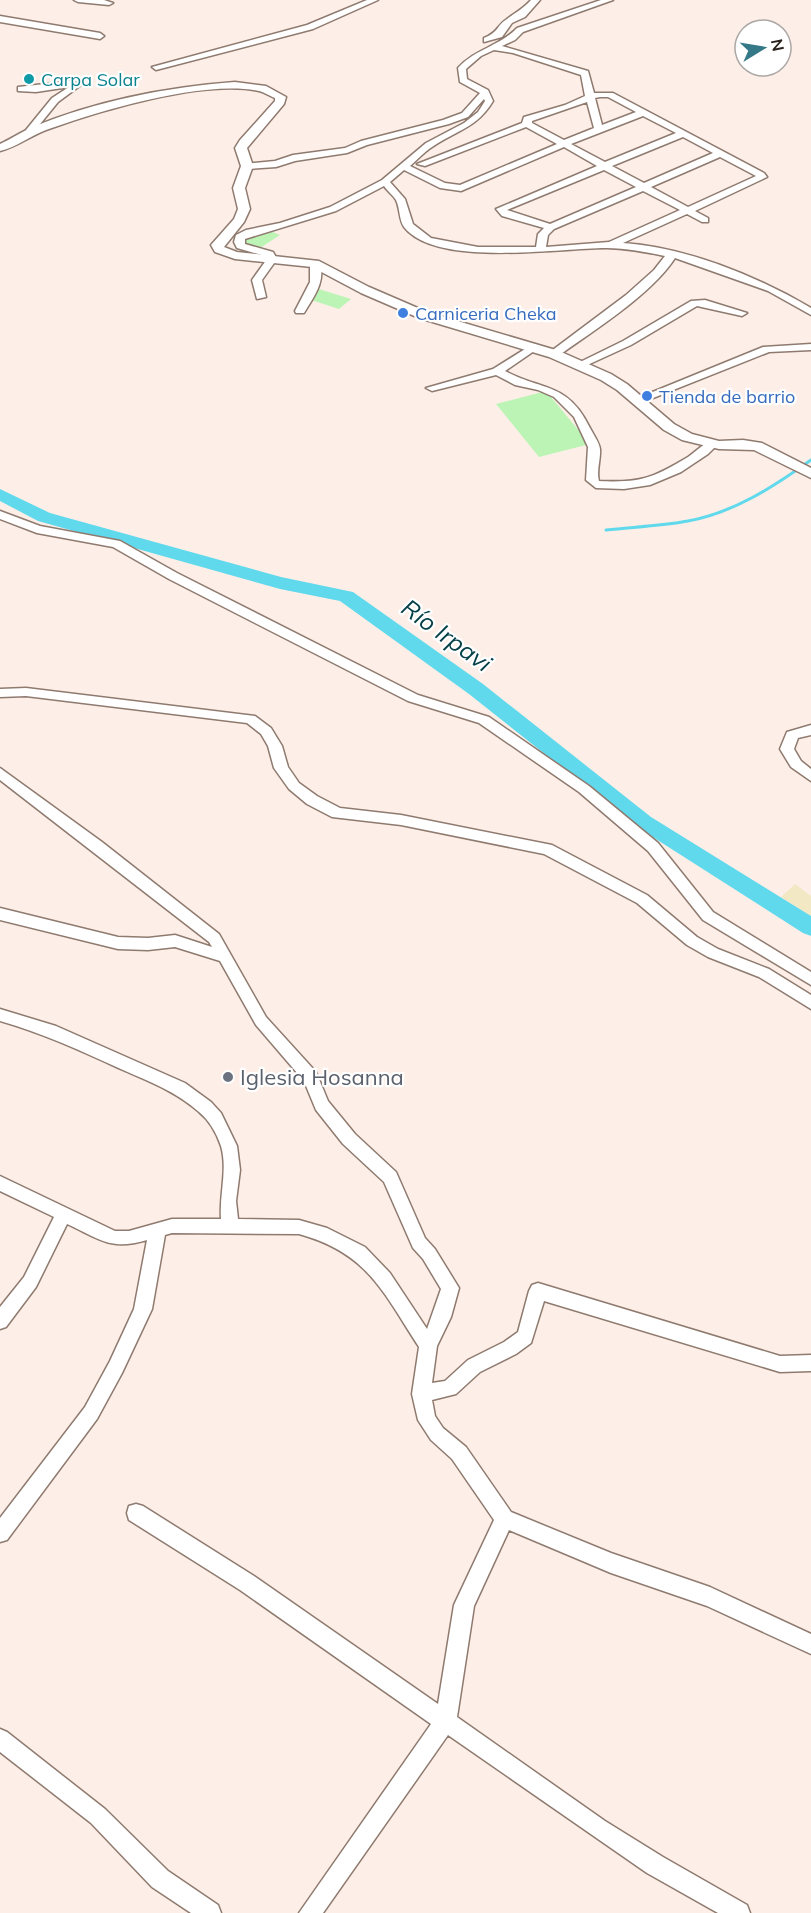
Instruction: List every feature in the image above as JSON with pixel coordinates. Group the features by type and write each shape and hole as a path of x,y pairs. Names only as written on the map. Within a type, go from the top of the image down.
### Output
{"main road":[{"path":"0,148 29,132 114,105 161,94 224,86 270,89 281,97 280,102 244,142 242,148 247,166 240,182 244,210 240,220 217,245 219,249 235,255 315,264 365,290 415,312 554,354 606,377 639,400 669,427 687,437 712,444 757,446 805,469"}],"street":[{"path":"78,0 109,3"},
{"path":"156,67 310,27 374,0"},
{"path":"478,54 482,43 499,35 509,21 522,15 536,0"},
{"path":"261,297 257,279 272,259 269,255 241,246 240,237 250,232 266,230 322,214 385,182 429,145 454,133 481,114 489,101 485,92 463,80 462,75 462,68 478,54 528,27 609,0"},
{"path":"0,19 100,36"},
{"path":"492,47 519,51 561,67 585,73 599,129"},
{"path":"21,89 36,91 70,83 77,85 55,100 29,132"},
{"path":"247,166 276,164 293,158 346,150 364,143 446,122 465,115 485,92"},
{"path":"527,124 526,119 568,107 600,94 610,95 762,177 611,245"},
{"path":"405,167 443,186 461,188 599,129 644,113"},
{"path":"422,164 527,124 606,164 705,220"},
{"path":"551,227 505,214 501,209 682,134"},
{"path":"540,250 543,234 551,227 720,154"},
{"path":"385,182 400,199 408,225 428,240 478,250 540,250 625,245 670,254 772,289 811,312"},
{"path":"554,354 602,319 654,276 670,259 670,254"},
{"path":"300,311 318,277 315,264"},
{"path":"579,365 627,343 695,303 705,303 742,313"},
{"path":"432,388 497,371 533,347"},
{"path":"639,400 767,349 811,347"},
{"path":"497,371 519,382 541,387 558,395 575,411 594,447 592,480 596,484 637,485 655,481 669,475 712,444"},
{"path":"0,514 37,529 116,544 173,576 412,698 484,720 584,789 653,847 708,916 811,979"},
{"path":"0,693 26,692 250,719 266,731 275,746 281,768 294,786 312,800 337,813 401,820 547,849 642,899 692,941 713,953 764,973 811,1003"},
{"path":"811,730 792,735 787,749 796,764 811,776"},
{"path":"0,773 214,939 261,1021 310,1077 322,1105 349,1139 390,1177 419,1243 429,1254 450,1288 442,1317 428,1346 421,1394 427,1420 437,1434 459,1453 504,1518 611,1563 711,1597 811,1644"},
{"path":"0,914 118,943 148,944 175,941 224,957"},
{"path":"0,1015 51,1030 178,1088 205,1107 215,1119 229,1146 232,1170 228,1201 230,1228"},
{"path":"0,1183 10,1185 63,1215 114,1238 129,1238 158,1228 192,1226 299,1227 321,1233 359,1252 384,1278 428,1346"},
{"path":"0,1321 30,1282 63,1215"},
{"path":"0,1533 91,1413 116,1368 143,1309 158,1228"},
{"path":"421,1394 450,1388 474,1366 510,1348 525,1337 538,1291 780,1364 811,1363"},
{"path":"136,1513 247,1583 598,1828 655,1865 739,1913"},
{"path":"310,1913 446,1720 464,1605 504,1518"},
{"path":"0,1738 98,1816 160,1879 210,1913"}],"green space":[{"path":"270,231 280,235 260,248 244,243 247,237"},
{"path":"319,289 351,299 339,309 308,299"},
{"path":"546,391 590,444 539,457 496,404"}],"sand":[{"path":"795,884 811,896 811,916 781,897"}],"waterway":[{"path":"606,530 678,523 721,512 768,489 811,460"},
{"name":"Río Irpavi","path":"0,494 44,517 280,583 346,596 476,689 644,822 811,927"}],"place":[{"name":"Carpa Solar","path":"29,79"},
{"name":"Carniceria Cheka","path":"403,313"},
{"name":"Tienda de barrio","path":"647,396"},
{"name":"Iglesia Hosanna","path":"228,1077"}]}
